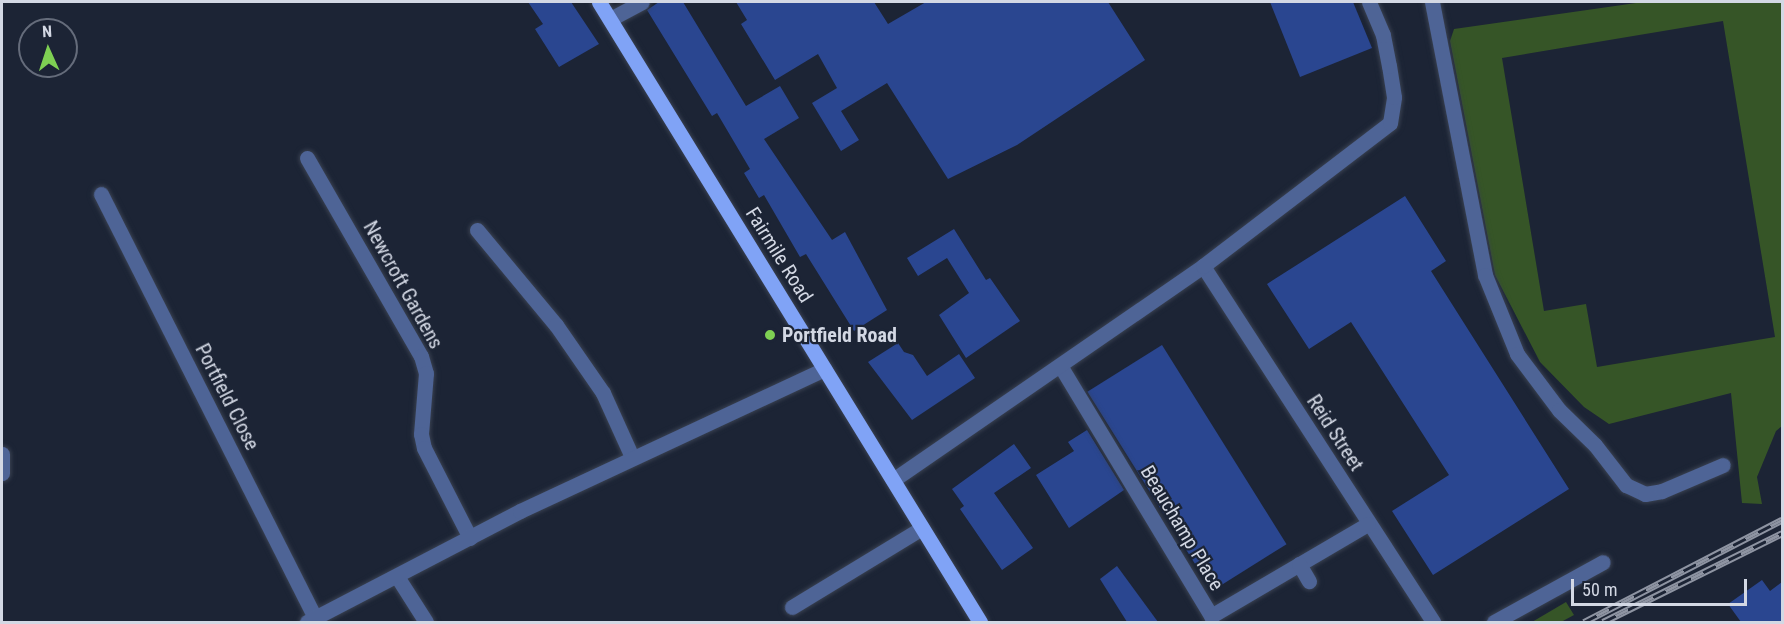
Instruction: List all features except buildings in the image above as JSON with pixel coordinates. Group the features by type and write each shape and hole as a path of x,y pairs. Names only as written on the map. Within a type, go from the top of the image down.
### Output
{"main road":[{"name":"Fairmile Road","path":"599,2 980,622"}],"street":[{"path":"610,19 642,2"},
{"path":"893,480 1061,367 1203,266 1390,123 1394,96 1383,35 1369,2"},
{"path":"1432,2 1485,275 1517,354 1559,410 1595,445 1626,484 1645,494 1662,491 1723,465"},
{"name":"Newcroft Gardens","path":"307,158 421,356 426,373 421,434 424,448 470,538"},
{"name":"Portfield Close","path":"101,194 311,621"},
{"path":"477,230 556,325 603,393 632,457"},
{"name":"Reid Street","path":"1203,266 1433,622"},
{"name":"Beauchamp Place","path":"1061,367 1211,616 1368,524"},
{"path":"311,621 632,457 825,369"},
{"path":"2,454 2,473"},
{"path":"792,607 922,528"},
{"path":"1494,622 1603,562"},
{"path":"1299,564 1309,581"},
{"path":"398,578 426,622"}],"green space":[{"path":"1643,2 1782,2 1782,426 1776,431 1757,477 1762,504 1742,503 1731,393 1609,424 1584,407 1540,362 1495,275 1450,41 1454,29","holes":["1723,21 1775,337 1597,367 1586,304 1544,311 1502,58"]},
{"path":"1566,602 1574,615 1561,622 1532,622"}],"railway":[{"path":"1584,622 1782,520"},
{"path":"1603,622 1782,533"}],"place":[{"name":"Portfield Road","path":"770,335"}]}
